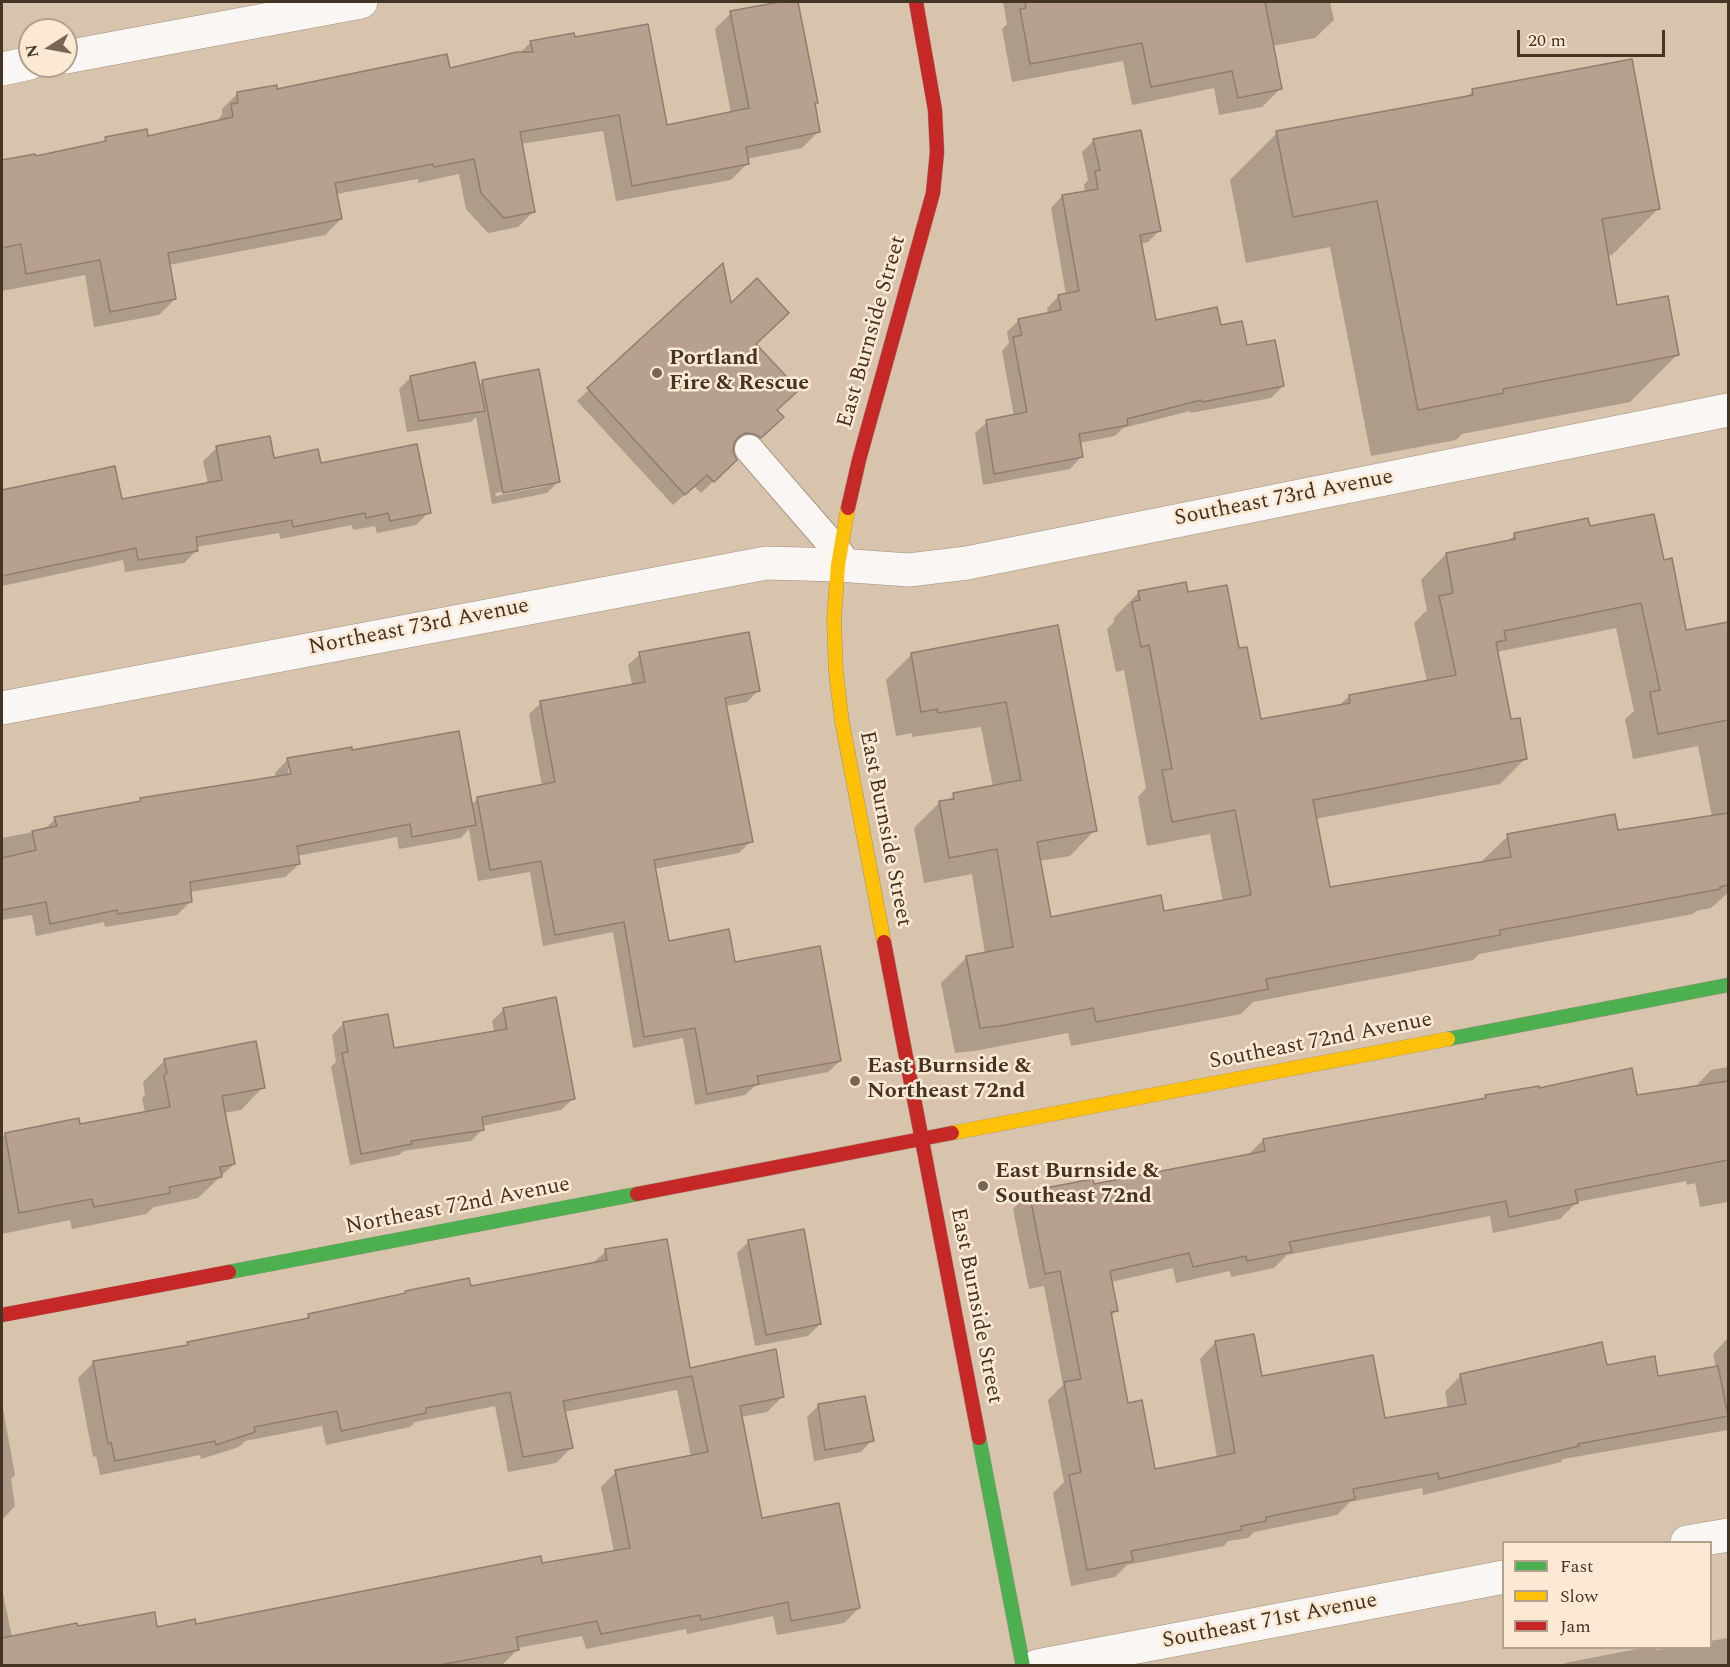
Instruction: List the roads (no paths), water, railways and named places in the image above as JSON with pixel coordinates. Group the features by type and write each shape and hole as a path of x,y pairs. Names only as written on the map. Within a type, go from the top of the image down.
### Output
{"street":[{"path":"78,55 360,2"},
{"name":"East Burnside Street","path":"916,2 935,110 937,152 933,193 859,460 847,513 839,560 834,619 836,672 842,722 1023,1665"},
{"path":"2,69 18,66"},
{"name":"Southeast 73rd Avenue","path":"839,560 909,570 967,563 1728,410"},
{"name":"Northeast 73rd Avenue","path":"2,708 766,563 839,560"},
{"name":"Southeast 72nd Avenue","path":"922,1140 1728,985"},
{"name":"Northeast 72nd Avenue","path":"2,1315 922,1140"},
{"path":"1693,1541 1728,1535"},
{"name":"Southeast 71st Avenue","path":"1037,1665 1502,1577"}],"lane":[{"path":"749,449 839,560"}],"place":[{"name":"Portland Fire & Rescue","path":"657,373"},
{"name":"East Burnside & Northeast 72nd","path":"855,1081"},
{"name":"East Burnside & Southeast 72nd","path":"983,1186"}]}
